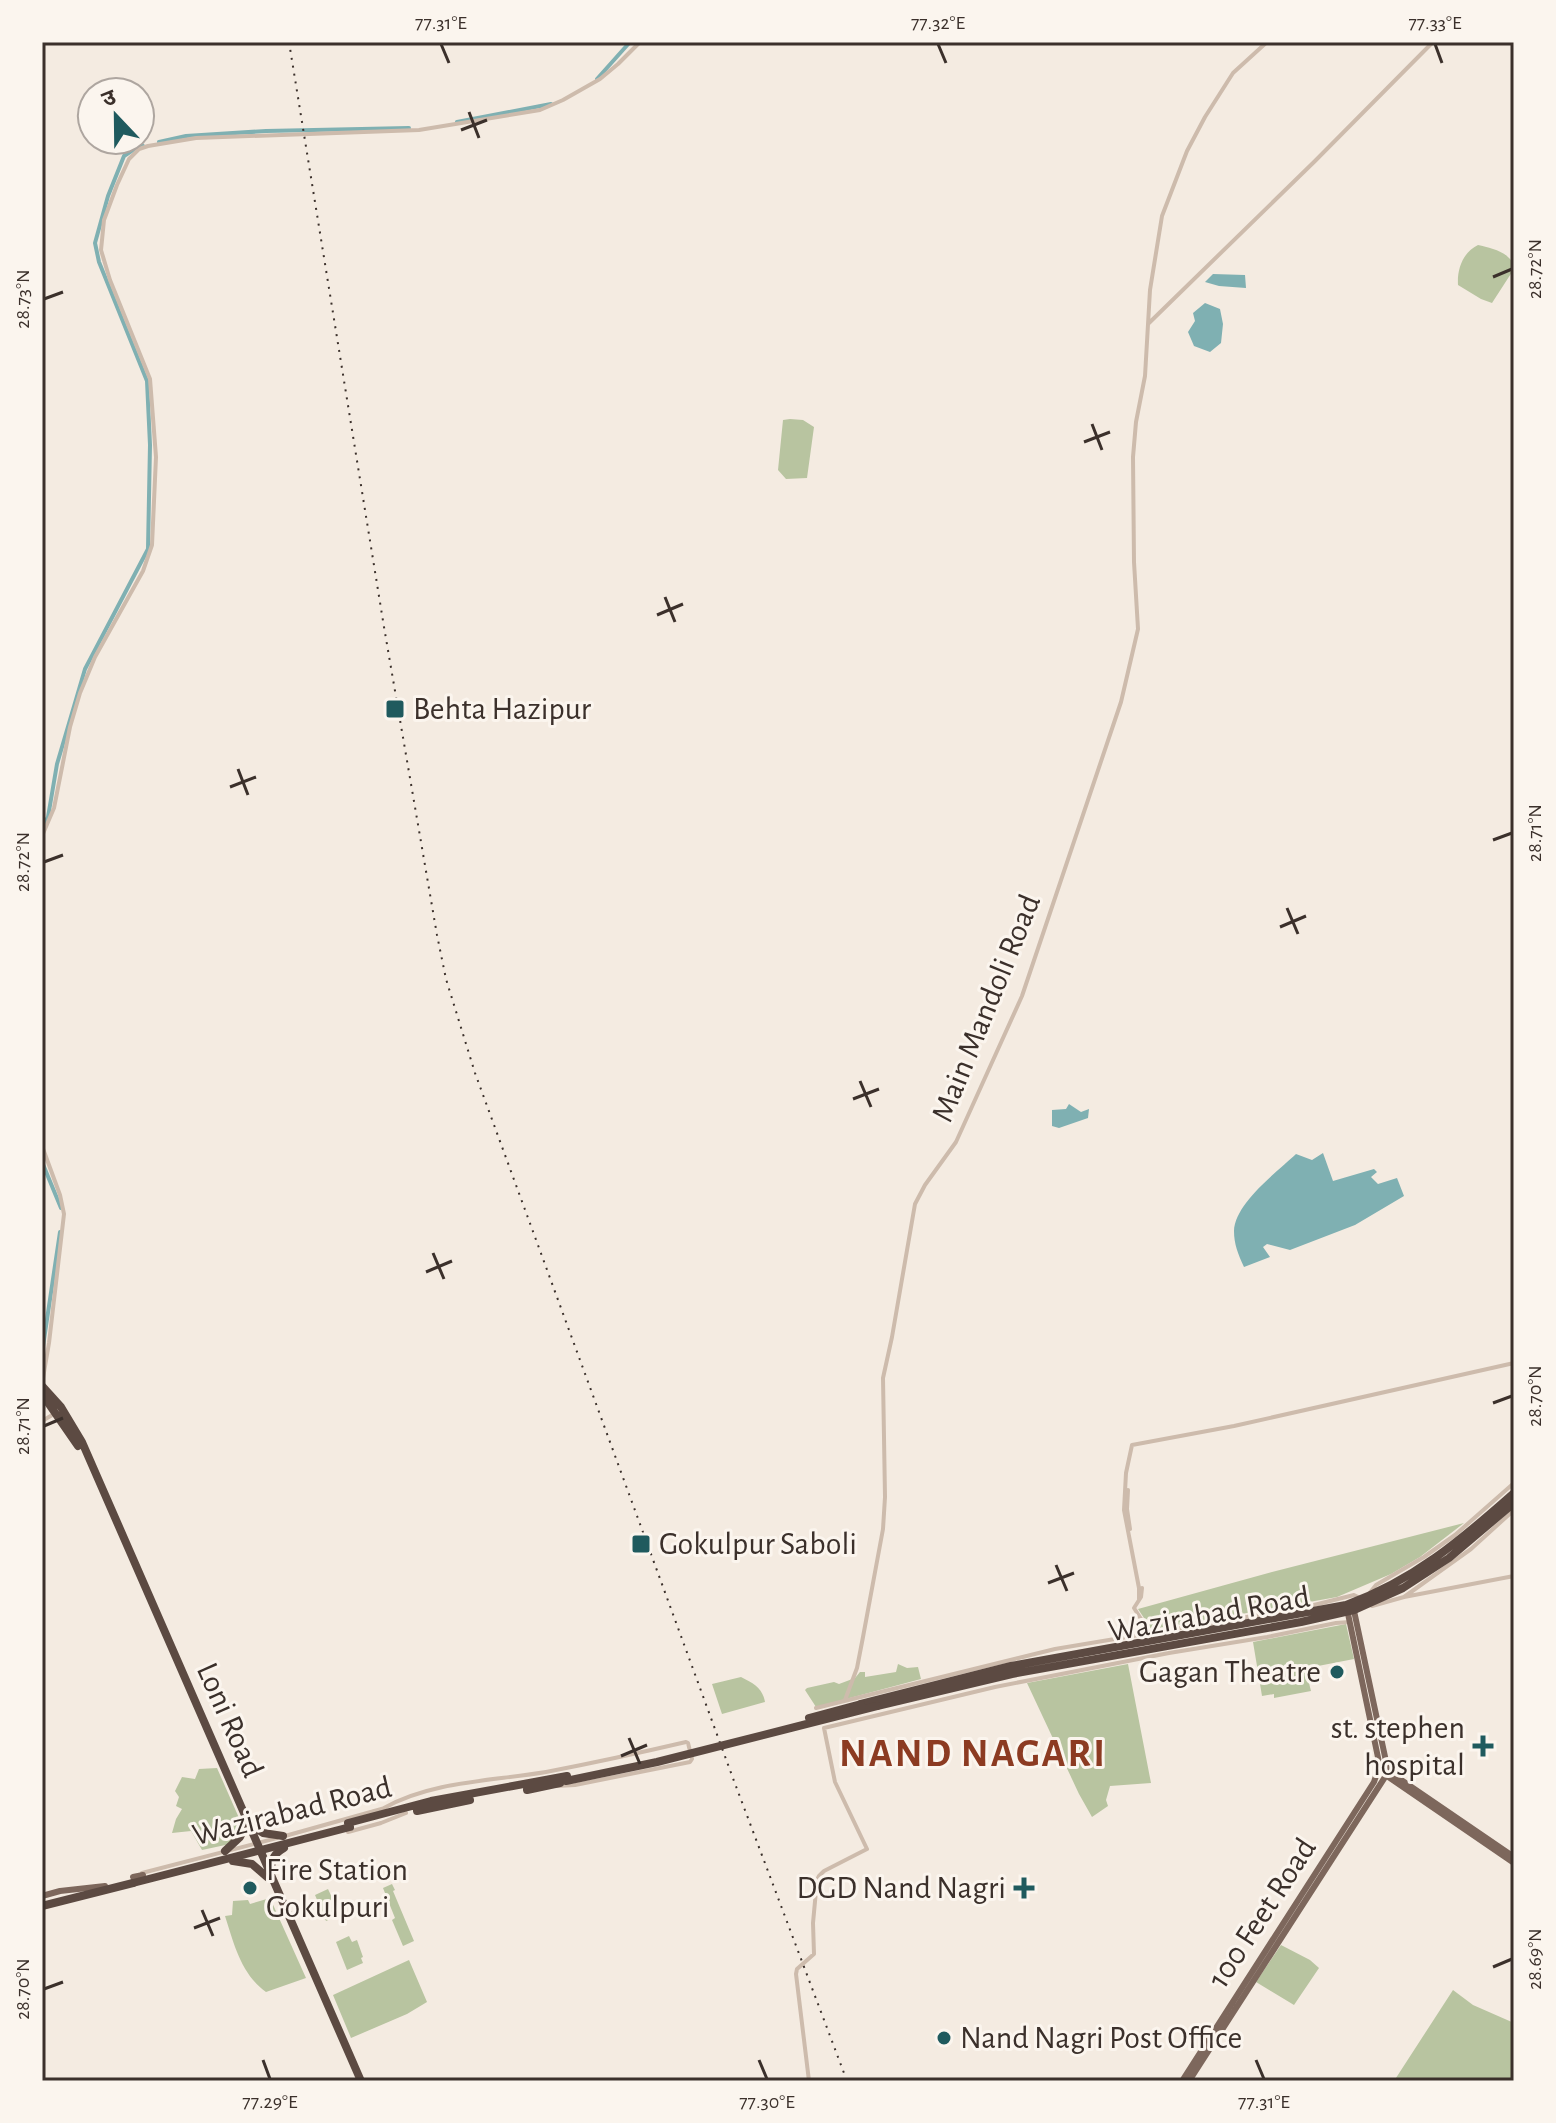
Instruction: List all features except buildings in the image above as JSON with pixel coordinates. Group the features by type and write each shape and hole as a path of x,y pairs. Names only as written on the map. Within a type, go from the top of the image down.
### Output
{"highway":[{"name":"Loni Road","path":"42,1386 61,1407 82,1442 247,1825"},
{"name":"Loni Road","path":"42,1394 79,1446 358,2081"},
{"name":"Wazirabad Road","path":"884,1702 1012,1674 1221,1640 1351,1612 1365,1600 1445,1552 1514,1493"},
{"name":"Wazirabad Road","path":"1365,1600 1403,1588 1449,1558 1514,1503"},
{"name":"Wazirabad Road","path":"884,1702 1011,1666 1153,1637 1351,1612"},
{"path":"555,1781 565,1775 671,1754 861,1704 884,1702"},
{"path":"565,1775 657,1762 884,1702"},
{"name":"Wazirabad Road","path":"405,1810 525,1780 555,1781"},
{"name":"Wazirabad Road","path":"405,1810 555,1781"},
{"path":"143,1875 405,1810"},
{"path":"117,1887 133,1880 385,1813"},
{"path":"225,1851 234,1845 247,1825 263,1833 283,1836"},
{"path":"236,1860 252,1864 269,1876 273,1858 284,1848"},
{"name":"Wazirabad Road","path":"42,1903 133,1880"},
{"name":"Wazirabad Road","path":"66,1897 117,1887"}],"main road":[{"path":"1351,1612 1385,1771 1514,1863"},
{"path":"1385,1771 1514,1857"},
{"name":"100 Feet Road","path":"1182,2081 1385,1771"},
{"path":"133,1880 143,1875"},
{"path":"42,1903 60,1891 105,1886"},
{"path":"42,1903 66,1902 78,1895"},
{"name":"100 Feet Road","path":"1189,2081 1200,2057"}],"street":[{"path":"42,836 54,808 70,727 84,684 95,657 143,571 152,545 156,457 150,379 101,250 104,220 129,159 139,149 148,146 196,138 419,130 540,110 600,79 640,42"},
{"name":"Main Mandoli Road","path":"845,1700 857,1668 883,1529 883,1378 915,1204 956,1142 973,1109 1022,996 1102,761 1134,651 1138,623 1133,463 1136,422 1145,376 1150,290 1162,216 1200,126 1233,73 1267,42"},
{"path":"1147,325 1433,42"},
{"path":"42,1146 64,1214 42,1386"},
{"path":"1514,1363 1234,1426 1135,1444 1130,1450 1124,1510 1139,1588 1139,1599 1134,1608 1153,1637 1354,1595 1373,1606 1514,1576"},
{"path":"42,1421 56,1412"},
{"path":"1365,1600 1376,1585 1455,1535 1514,1483"},
{"path":"1404,1597 1471,1549 1514,1510"},
{"path":"1221,1640 1336,1623 1351,1612"},
{"path":"816,1708 845,1700 884,1702"},
{"path":"809,2081 796,1974 797,1969 814,1954 815,1891 819,1876 867,1849 835,1782 824,1728 884,1702"},
{"name":"Wazirabad Road","path":"133,1880 142,1873 385,1813 400,1799 441,1789 565,1775 686,1742 692,1760 575,1785 561,1787 555,1781"},
{"path":"441,1789 443,1799"},
{"path":"400,1799 405,1810"},
{"name":"Wazirabad Road","path":"117,1887 137,1886 381,1823 405,1810"},
{"path":"235,1849 242,1851 242,1856 236,1860"}],"green space":[{"path":"1478,245 1501,252 1513,263 1514,269 1492,303 1458,285 1462,262 1468,252"},
{"path":"783,420 803,420 814,427 807,478 786,479 778,470"},
{"path":"1464,1523 1420,1557 1391,1574 1337,1597 1152,1630 1138,1609 1272,1572"},
{"path":"1346,1624 1354,1659 1318,1666 1321,1683 1318,1684 1316,1675 1308,1679 1311,1691 1274,1698 1274,1694 1262,1696 1253,1642"},
{"path":"898,1664 907,1668 918,1667 921,1679 816,1707 805,1690 834,1682 839,1684 855,1678 860,1672 865,1672 865,1677 896,1672"},
{"path":"1128,1664 1151,1783 1110,1786 1106,1800 1108,1806 1092,1817 1027,1683"},
{"path":"741,1677 760,1689 765,1702 722,1714 712,1684"},
{"path":"217,1768 243,1827 230,1844 202,1850 191,1831 172,1833 182,1809 176,1806 179,1797 175,1791 182,1777 195,1779 199,1769"},
{"path":"392,1884 414,1941 403,1946 383,1888"},
{"path":"328,1889 340,1915 326,1921 315,1895"},
{"path":"270,1898 306,1978 266,1992 244,1967 225,1916 232,1915 233,1901 248,1900 250,1904"},
{"path":"349,1936 352,1942 357,1940 363,1963 347,1970 336,1942"},
{"path":"1281,1945 1319,1968 1294,2005 1256,1982"},
{"path":"409,1960 427,2002 351,2038 333,1995"},
{"path":"1453,1990 1473,2005 1514,2023 1514,2081 1394,2081"}],"water":[{"path":"1213,274 1245,275 1246,288 1205,282"},
{"path":"1205,303 1220,309 1223,324 1221,343 1210,352 1194,346 1188,332 1195,321 1193,313"},
{"path":"1069,1104 1081,1112 1089,1109 1088,1118 1059,1128 1052,1126 1052,1110 1066,1109"},
{"path":"1323,1153 1333,1181 1374,1169 1377,1172 1371,1177 1378,1184 1397,1178 1404,1196 1355,1225 1290,1250 1267,1244 1263,1247 1270,1257 1244,1267 1234,1236 1241,1210 1258,1189 1296,1154 1312,1160"}],"waterway":[{"path":"597,79 630,42"},
{"path":"457,122 551,104"},
{"path":"159,142 186,136 266,131 409,128"},
{"path":"42,827 48,817 57,764 85,669 148,549 150,445 147,381 99,262 95,243 108,196 124,156"},
{"path":"42,1162 61,1208"},
{"path":"42,1353 60,1232"}],"railway":[{"path":"289,42 384,627 446,979 475,1073 847,2081"}],"place":[{"name":"Behta Hazipur","path":"395,709"},
{"name":"Gokulpur Saboli","path":"641,1544"},
{"name":"Gagan Theatre","path":"1337,1672"},
{"name":"st. stephen hospital","path":"1483,1746"},
{"name":"Fire Station Gokulpuri","path":"250,1888"},
{"name":"DGD Nand Nagri","path":"1024,1888"},
{"name":"Nand Nagri Post Office","path":"944,2038"}],"district":[{"name":"NAND NAGARI","path":"973,1754"}]}
